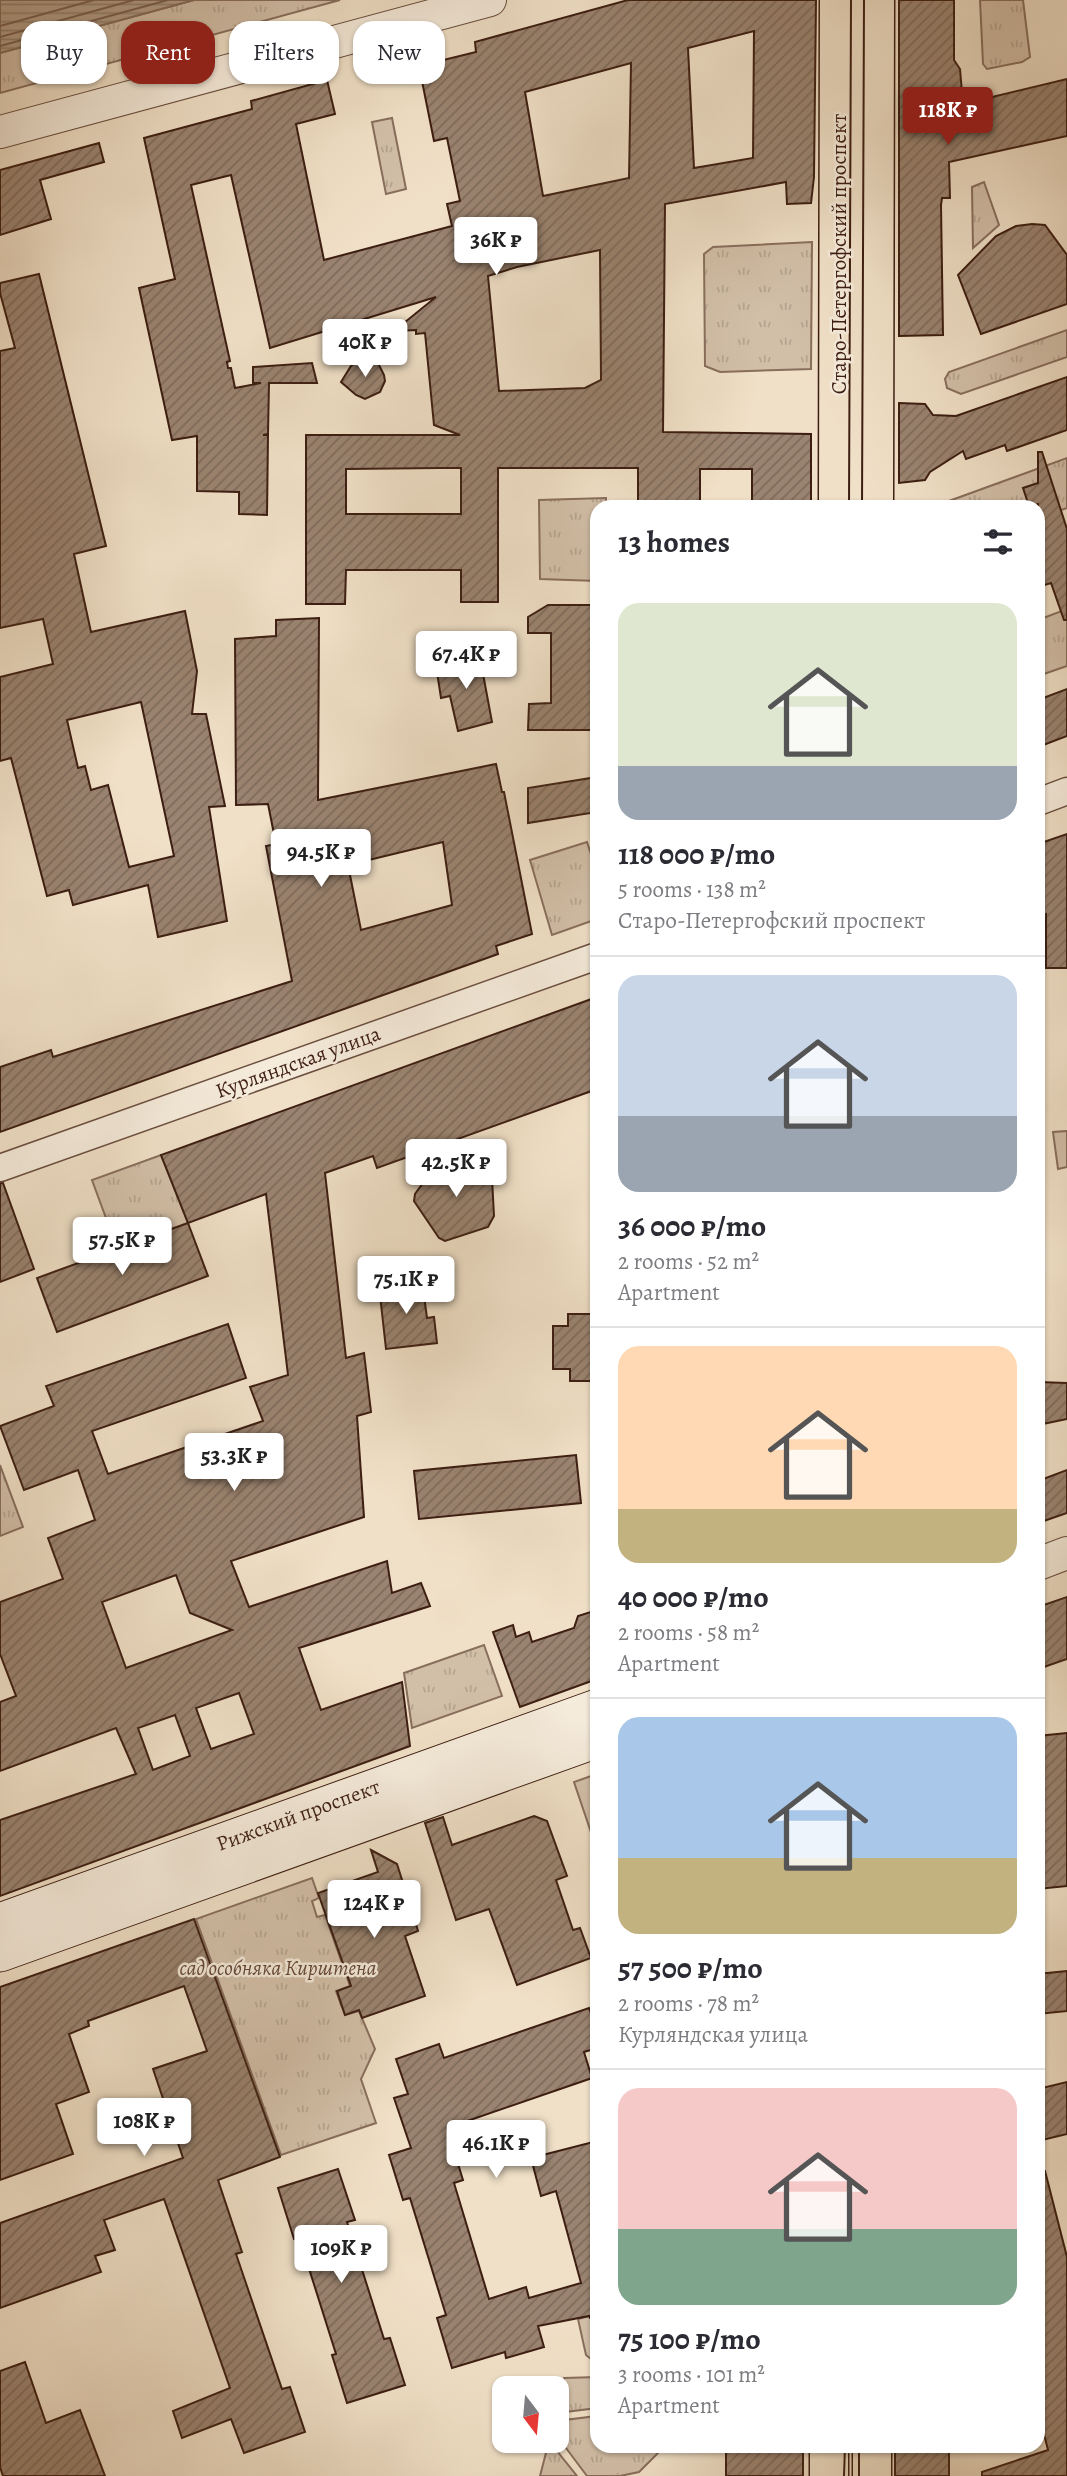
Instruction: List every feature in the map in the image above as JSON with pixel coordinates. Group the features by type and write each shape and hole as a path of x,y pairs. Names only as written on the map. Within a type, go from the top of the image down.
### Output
{"main road":[{"name":"Старо-Петергофский проспект","path":"838,500 839,0"},
{"name":"Старо-Петергофский проспект","path":"874,500 875,0"},
{"name":"Рижский проспект","path":"0,1922 590,1711"},
{"name":"Рижский проспект","path":"0,1953 590,1742"},
{"path":"829,2453 829,2476"},
{"path":"872,2453 872,2476"}],"street":[{"path":"0,132 490,0"},
{"path":"1045,799 1067,791"},
{"name":"Курляндская улица","path":"0,1168 590,958"},
{"path":"1045,1561 1067,1553"}],"green space":[{"path":"194,0 340,0 263,21 229,21 229,30 215,34 215,21 121,21 121,60 107,64 107,24"},
{"path":"980,0 1023,0 1030,57 1022,62 987,69 983,64"},
{"path":"21,47 21,84 33,84 0,93 0,53"},
{"path":"392,118 406,189 386,194 372,122"},
{"path":"984,182 999,225 973,248 972,187"},
{"path":"812,242 811,369 720,372 705,366 704,254 713,247"},
{"path":"1067,330 1067,357 961,394 947,388 945,379 949,372"},
{"path":"1067,458 1067,508 1045,516 1045,500 952,500"},
{"path":"606,498 590,500 590,581 540,579 539,500"},
{"path":"1067,609 1067,666 1045,674 1045,617"},
{"path":"587,842 590,851 590,921 552,935 530,860"},
{"path":"1067,1131 1067,1167 1058,1169 1053,1132"},
{"path":"161,1155 188,1223 117,1248 92,1180"},
{"path":"0,1465 23,1527 0,1536"},
{"path":"484,1645 502,1696 412,1728 404,1673"},
{"path":"590,1776 590,1829 574,1782"},
{"name":"сад особняка Кирштена","path":"312,1878 319,1898 312,1901 317,1917 325,1915 350,1986 336,1991 345,2015 359,2011 375,2049 361,2079 376,2123 281,2155 196,1919"},
{"path":"590,2316 590,2358 586,2355 578,2319"},
{"path":"590,2377 590,2409 569,2412 569,2378"},
{"path":"590,2417 590,2453 658,2453 639,2472 620,2476 587,2476 569,2452 569,2420"},
{"path":"546,2454 559,2454 577,2476 540,2476"}],"water":[{"path":"0,0 194,0 107,24 107,21 21,21 21,47 0,53"}],"building":[{"path":"628,0 816,0 814,177 811,203 787,204 786,182 665,204 663,432 811,434 811,500 752,500 752,469 700,469 700,500 638,500 638,468 498,468 498,602 461,602 461,570 346,570 345,604 306,604 306,435 460,435 434,425 425,333 416,334 416,330 394,331 436,297 270,348 231,175 191,185 230,361 227,362 228,368 231,368 235,388 261,383 253,383 253,367 312,363 317,383 269,383 268,434 263,435 268,435 267,515 239,514 239,492 197,491 197,436 172,440 139,288 175,279 144,138 252,109 251,101 313,84 328,84 335,114 296,124 324,260 452,226 447,204 460,201 447,138 434,141 423,84 445,84 445,60 476,52 475,42","holes":["754,31 753,158 694,168 688,48","631,63 629,178 543,196 525,92","600,250 601,380 585,388 499,391 488,276 517,267","461,468 461,514 346,514 346,469"]},
{"path":"899,0 954,0 954,60 960,69 963,104 1067,79 1067,136 949,162 950,198 942,198 941,205 943,335 899,336"},
{"path":"99,143 104,162 40,180 51,219 0,235 0,170"},
{"path":"1045,225 1067,255 1067,304 981,334 958,275 996,236 1016,226"},
{"path":"39,274 106,546 74,554 91,632 185,611 197,671 192,714 206,714 225,806 209,807 227,921 158,937 148,885 73,905 69,890 47,896 11,758 0,761 0,677 53,664 43,619 0,628 0,351 15,348 0,293 0,283","holes":["141,702 174,856 129,867 108,785 91,790 85,766 78,768 67,720"]},
{"path":"358,360 374,362 379,365 384,375 385,381 380,392 365,399 341,382"},
{"path":"1067,377 1067,430 1007,451 1005,445 966,459 963,451 930,472 925,480 899,483 899,403 925,404 933,415 956,416"},
{"path":"1038,452 1042,452 1067,529 1067,620 1064,620 1051,583 1045,585 1045,500 1027,500 1023,488 1038,483"},
{"path":"548,605 590,605 590,730 528,730 529,704 551,703 551,633 528,633 528,617"},
{"path":"319,618 318,800 496,764 532,934 496,946 498,954 0,1132 0,1067 51,1050 53,1057 292,981 266,846 276,844 268,804 236,805 235,639 276,636 276,620","holes":["443,842 452,905 361,930 348,865"]},
{"path":"478,647 492,722 458,731 450,696 441,698 437,672"},
{"path":"1067,689 1067,736 1045,744 1045,697"},
{"path":"590,778 590,813 528,823 528,788"},
{"path":"1067,834 1067,968 1046,968 1045,842"},
{"path":"590,1000 590,1092 377,1168 373,1156 325,1173 346,1358 364,1353 371,1412 357,1416 364,1517 231,1561 249,1607 387,1561 392,1593 421,1583 430,1606 299,1648 321,1710 402,1682 410,1746 0,1896 0,1820 136,1774 116,1728 0,1771 0,1702 16,1696 0,1654 0,1602 63,1579 48,1538 95,1520 78,1470 24,1490 0,1426 54,1406 46,1386 228,1324 246,1378 92,1431 108,1474 263,1421 250,1387 288,1375 266,1194 188,1223 161,1155","holes":["176,1575 190,1613 232,1630 126,1668 102,1602","239,1693 254,1734 211,1749 196,1708","175,1715 190,1756 153,1770 138,1728"]},
{"path":"443,1156 489,1171 492,1178 494,1216 488,1227 445,1241 439,1238 414,1201 415,1194"},
{"path":"0,1183 3,1183 34,1269 0,1282"},
{"path":"188,1223 208,1276 57,1332 37,1278"},
{"path":"422,1281 427,1318 434,1317 437,1343 386,1349 379,1286"},
{"path":"568,1314 590,1314 590,1381 570,1381 570,1369 553,1369 553,1326 568,1326"},
{"path":"1045,1382 1067,1383 1067,1419 1045,1424"},
{"path":"576,1455 581,1503 419,1519 414,1471"},
{"path":"1067,1470 1067,1513 1045,1521 1045,1478"},
{"path":"1067,1597 1067,1659 1045,1667 1045,1605"},
{"path":"590,1612 590,1682 520,1707 493,1632 513,1625 516,1637 529,1632 532,1642 574,1628 578,1616"},
{"path":"1067,1733 1067,1886 1045,1888 1045,1735"},
{"path":"534,1816 547,1821 567,1876 556,1880 573,1930 580,1928 590,1958 517,1985 489,1909 456,1920 425,1823 443,1817 452,1845"},
{"path":"371,1850 397,1864 418,1931 405,1936 425,1996 362,2018 359,2010 345,2015 337,1991 351,1986 318,1893 378,1872"},
{"path":"194,1919 280,2157 218,2180 242,2252 236,2254 282,2389 290,2387 305,2432 244,2453 231,2419 182,2438 173,2411 230,2388 164,2199 104,2220 115,2250 95,2256 101,2272 0,2308 0,2223 183,2158 153,2069 207,2051 184,1986 88,2021 89,2026 69,2034 89,2092 56,2104 73,2154 0,2180 0,1987"},
{"path":"1067,1971 1067,2011 1045,2013 1045,1973"},
{"path":"589,2008 590,2011 590,2050 584,2052 590,2079 447,2128 463,2180 454,2183 489,2299 526,2287 529,2298 581,2283 556,2191 541,2196 531,2158 590,2143 590,2318 589,2316 538,2326 544,2347 506,2358 505,2352 452,2368 437,2318 446,2315 410,2198 403,2200 389,2155 411,2148 394,2098 408,2094 396,2059 439,2044 444,2058"},
{"path":"1067,2082 1067,2134 1045,2139 1045,2087"},
{"path":"338,2169 355,2220 347,2222 384,2339 390,2338 405,2385 347,2403 332,2355 336,2354 299,2237 294,2239 278,2188"},
{"path":"1045,2171 1067,2257 1067,2476 982,2476 982,2472 1048,2450 1045,2438"},
{"path":"25,2362 46,2423 80,2410 105,2476 3,2476 0,2467 0,2371"},
{"path":"726,2453 803,2453 803,2476 726,2476"},
{"path":"895,2453 949,2453 949,2476 895,2476"}],"tram line":[{"path":"849,500 851,0"},
{"path":"862,500 864,0"},
{"path":"844,2476 845,2453"},
{"path":"859,2453 859,2476"}]}
